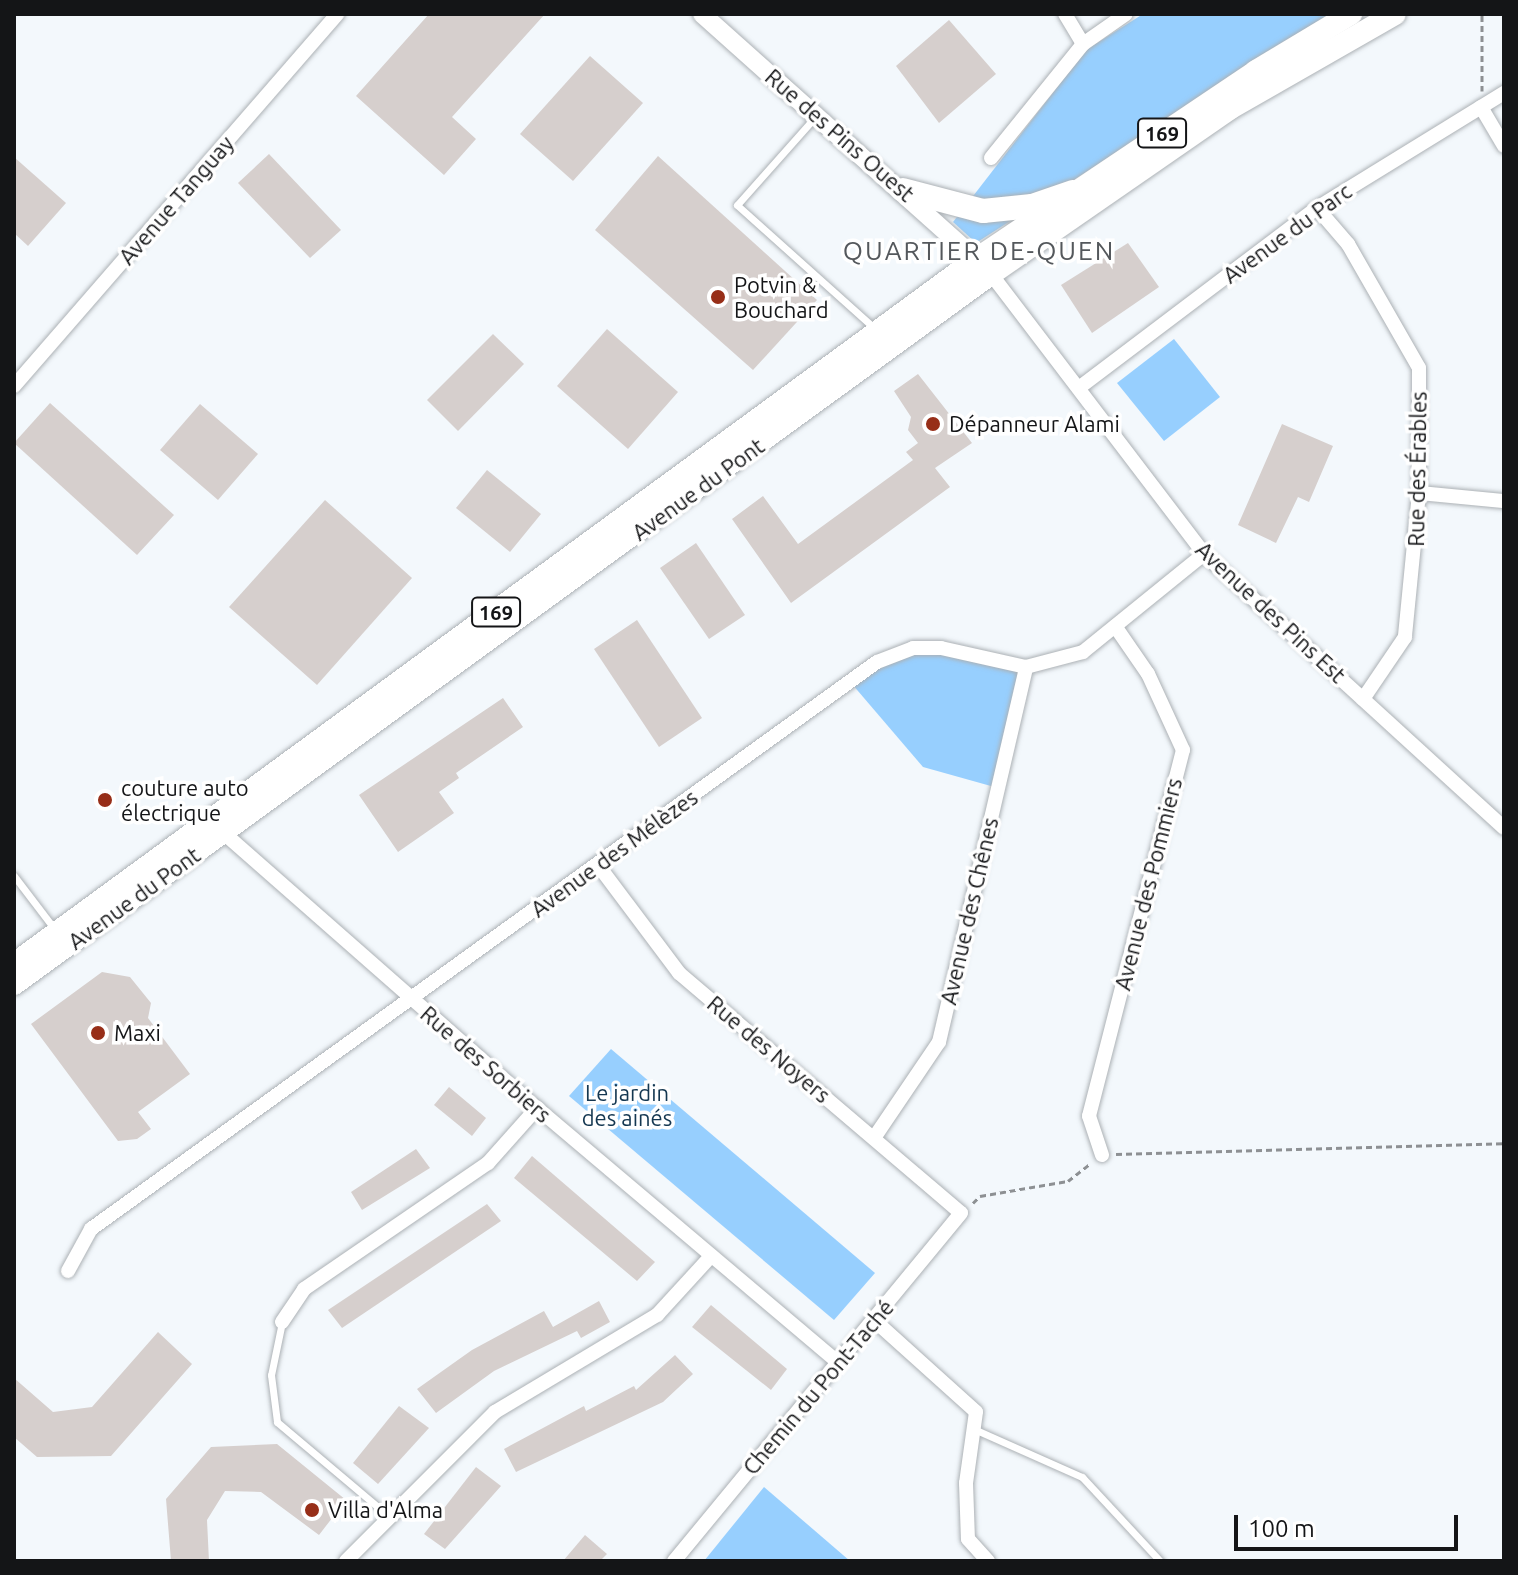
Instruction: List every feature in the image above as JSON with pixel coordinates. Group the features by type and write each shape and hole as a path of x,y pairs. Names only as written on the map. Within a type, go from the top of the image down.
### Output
{"highway":[{"path":"903,190 983,211 1032,206 1073,192"}],"main road":[{"name":"Rue des Pins Ouest","path":"702,14 903,190 984,266"},
{"name":"Avenue du Pont","path":"14,964 216,827 984,266 1073,192 1351,14"},
{"name":"Avenue du Pont","path":"14,984 216,827 878,332 1229,109 1395,14"}],"street":[{"name":"Avenue Tanguay","path":"14,386 337,14"},
{"path":"1065,14 1083,44"},
{"path":"991,158 1083,44 1126,14"},
{"name":"Avenue du Parc","path":"1080,387 1317,208 1504,93"},
{"path":"1481,107 1504,146"},
{"name":"Rue des Érables","path":"1317,208 1348,244 1419,368 1419,493 1405,637 1363,699"},
{"name":"Avenue des Pins Est","path":"984,266 1080,387 1204,554 1363,699 1501,818"},
{"path":"1419,493 1504,501"},
{"name":"Avenue des Mélèzes","path":"68,1271 91,1229 877,662 913,648 941,648 1026,667 1083,652 1204,554"},
{"name":"Avenue des Pommiers","path":"1102,1155 1089,1116 1183,750 1148,674 1115,626"},
{"name":"Avenue des Chênes","path":"874,1138 939,1042 1026,667"},
{"name":"Rue des Sorbiers","path":"216,827 537,1108 839,1363"},
{"name":"Rue des Noyers","path":"598,865 679,973 961,1213"},
{"path":"282,1322 304,1289 488,1163 537,1108"},
{"name":"Chemin du Pont-Taché","path":"674,1561 961,1213"},
{"path":"346,1561 495,1412 657,1315 711,1256"},
{"path":"874,1320 976,1412 966,1483 968,1539 988,1561"}],"lane":[{"path":"817,114 737,205 878,332"},
{"path":"14,876 57,933"},
{"path":"282,1322 271,1375 277,1422 390,1517"},
{"path":"974,1429 1082,1477 1160,1561"}],"path":[{"path":"1481,107 1482,14"},
{"path":"961,1213 980,1196 1068,1181 1102,1155 1504,1143"}],"green space":[{"path":"1143,14 1331,14 976,243 953,222 1086,50"},
{"path":"1174,339 1220,397 1164,441 1117,383"},
{"path":"913,648 1023,669 998,788 923,767 852,684"},
{"name":"Le jardin des ainés","path":"611,1049 875,1273 834,1320 569,1096"},
{"path":"764,1487 850,1561 704,1561"}],"building":[{"path":"429,14 545,14 452,117 476,139 444,175 356,96"},
{"path":"949,20 996,74 939,123 896,66"},
{"path":"590,56 643,103 573,181 520,134"},
{"path":"269,154 341,230 310,258 238,183"},
{"path":"658,156 817,300 753,370 595,230"},
{"path":"14,157 66,203 28,246 14,233"},
{"path":"1128,243 1159,287 1092,333 1061,285"},
{"path":"607,329 678,392 628,449 557,386"},
{"path":"493,334 524,364 458,431 427,400"},
{"path":"918,374 972,443 935,468 950,487 791,603 732,519 763,496 798,544 913,460 906,452 918,443 908,430 911,417 894,391"},
{"path":"50,403 174,515 137,555 14,443"},
{"path":"200,404 258,454 218,500 160,450"},
{"path":"1282,424 1333,446 1309,502 1298,497 1276,543 1238,525"},
{"path":"487,470 541,514 510,552 456,508"},
{"path":"325,500 412,578 317,685 229,607"},
{"path":"696,543 745,615 709,639 660,568"},
{"path":"637,620 702,718 659,747 594,649"},
{"path":"503,698 523,727 456,773 459,778 439,792 454,813 398,852 359,795"},
{"path":"102,972 130,977 151,1003 148,1018 190,1074 138,1112 151,1129 137,1139 118,1141 31,1024"},
{"path":"449,1087 486,1118 472,1136 434,1105"},
{"path":"416,1149 430,1168 362,1210 351,1192"},
{"path":"532,1156 655,1262 637,1281 514,1178"},
{"path":"487,1204 501,1221 342,1328 328,1310"},
{"path":"599,1301 610,1322 581,1338 577,1331 494,1371 436,1413 417,1389 472,1350 544,1311 553,1327"},
{"path":"711,1305 787,1369 771,1390 692,1327"},
{"path":"158,1332 192,1364 111,1456 37,1457 14,1437 14,1378 53,1412 92,1407"},
{"path":"675,1355 693,1374 663,1402 516,1472 504,1449 584,1406 586,1411 634,1386 636,1390"},
{"path":"399,1406 429,1428 378,1484 353,1463"},
{"name":"Villa d'Alma","path":"277,1444 346,1500 319,1535 261,1492 225,1491 207,1520 209,1561 171,1561 166,1499 211,1447"},
{"path":"476,1467 501,1486 445,1549 424,1534"},
{"path":"585,1535 607,1554 600,1561 563,1561"}],"place":[{"name":"Potvin & Bouchard","path":"718,297"},
{"name":"Dépanneur Alami","path":"933,424"},
{"name":"couture auto électrique","path":"105,800"},
{"name":"Maxi","path":"98,1033"},
{"name":"Villa d'Alma","path":"312,1510"}],"district":[{"name":"QUARTIER DE-QUEN","path":"979,251"}]}
